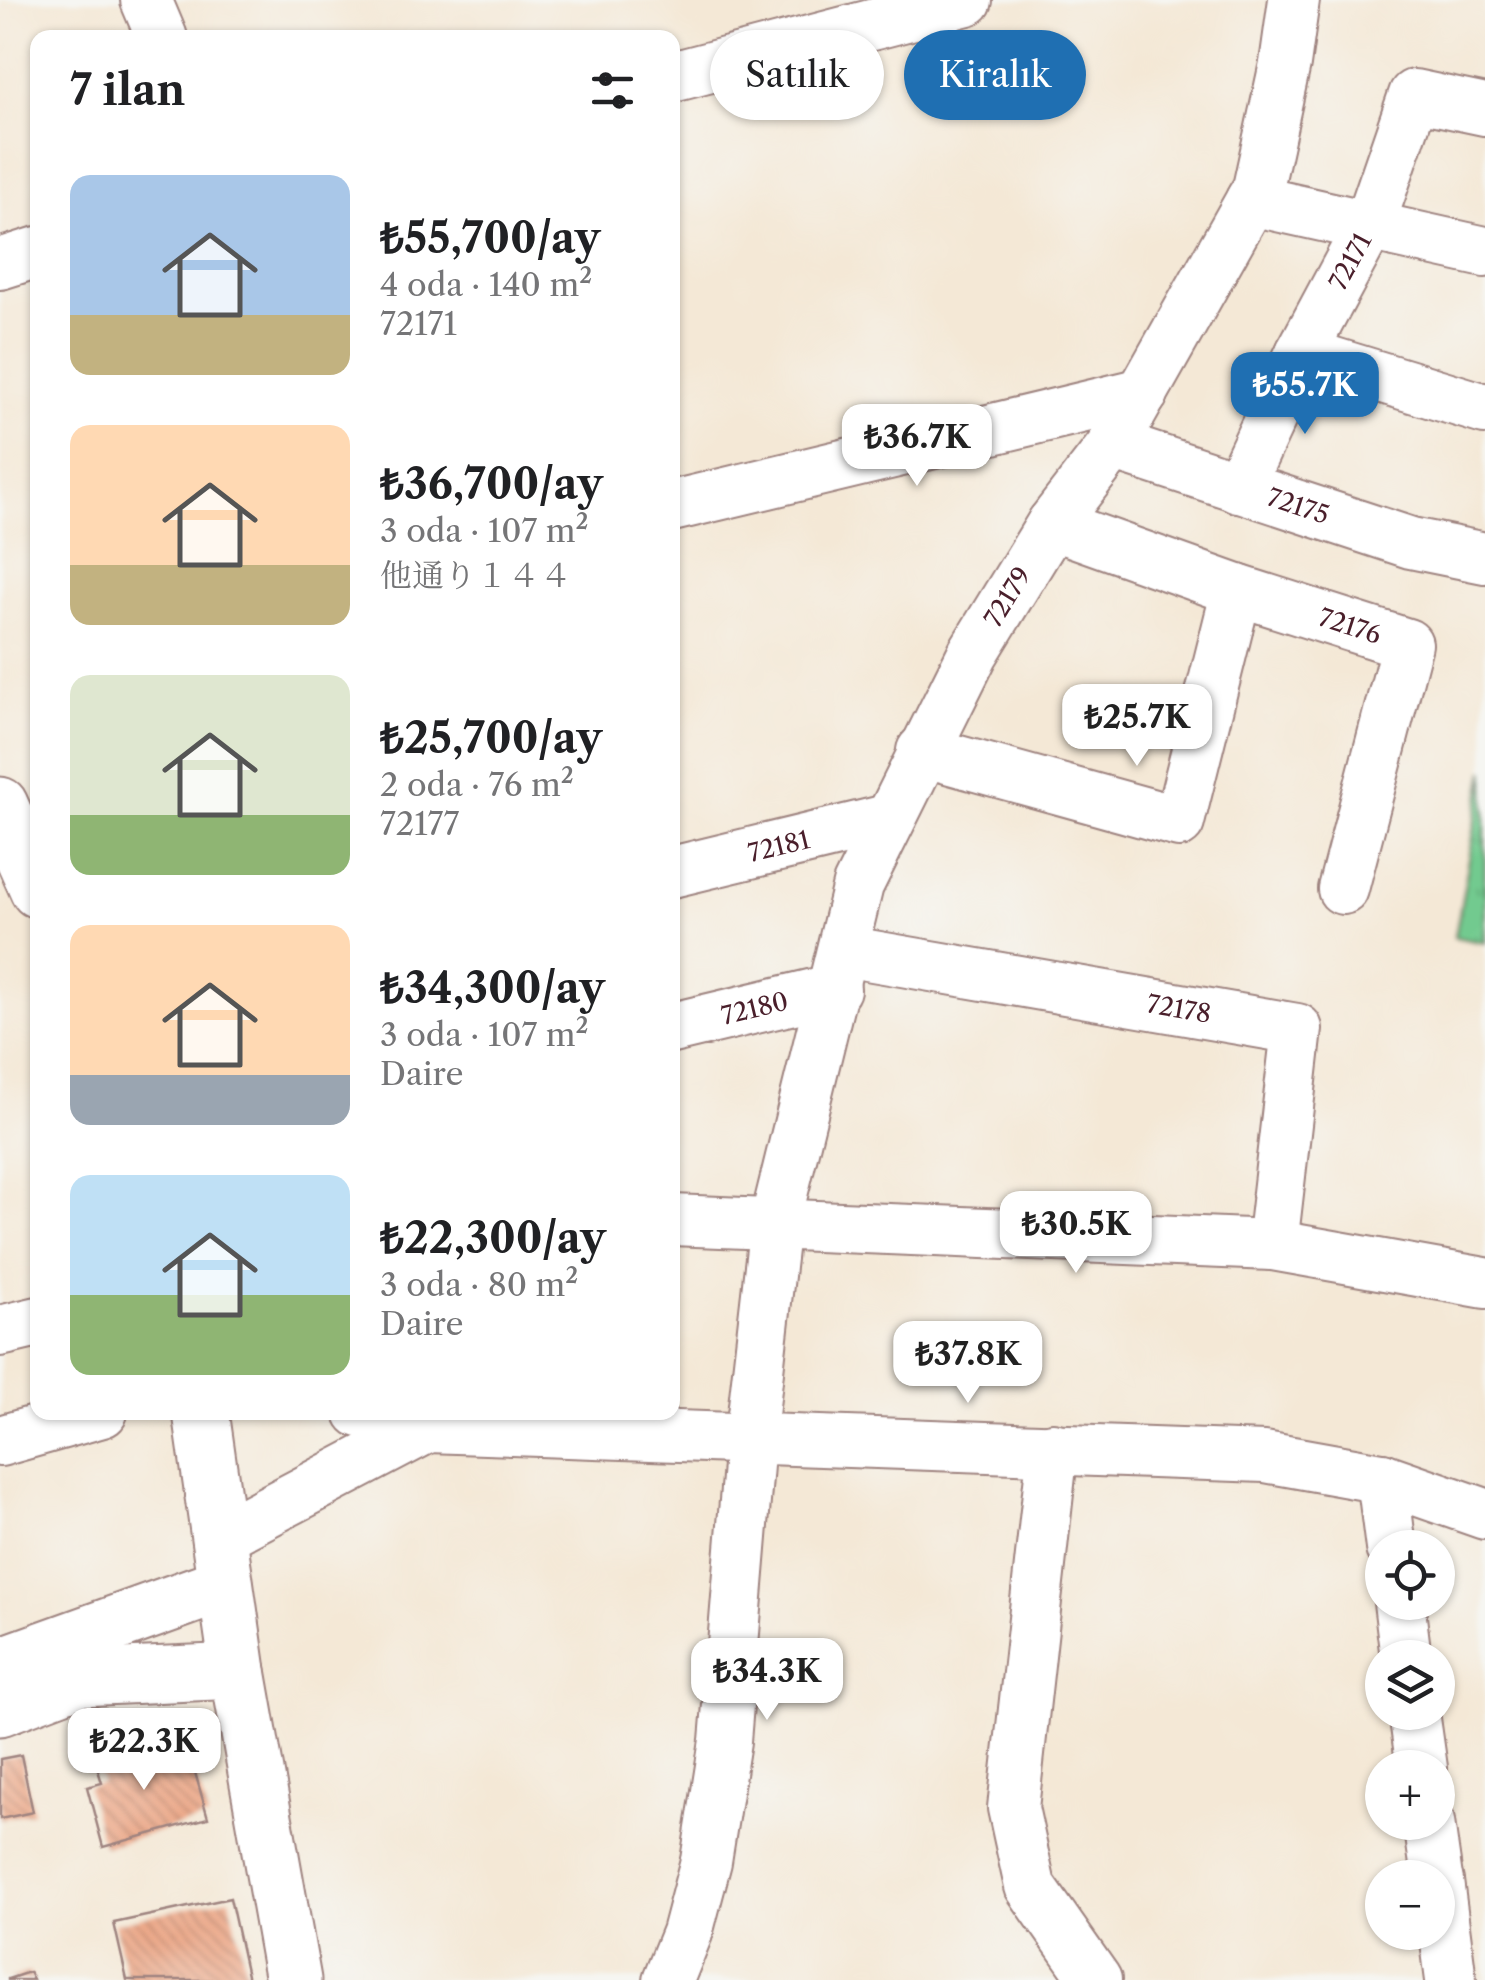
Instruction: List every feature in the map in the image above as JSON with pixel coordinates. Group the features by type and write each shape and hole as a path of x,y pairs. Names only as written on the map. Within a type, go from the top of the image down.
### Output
{"main road":[{"path":"0,805 20,873"},
{"path":"202,1420 238,1671 294,1980"},
{"path":"0,1665 221,1561"},
{"path":"0,1708 79,1678 238,1671"}],"street":[{"path":"146,0 159,30"},
{"path":"680,74 870,12 966,0"},
{"name":"72179","path":"668,1980 686,1934 706,1861 726,1741 750,1441 775,1223 858,885 973,653 1052,524 1113,445 1251,200 1281,82 1294,0"},
{"name":"72171","path":"1238,488 1301,354 1369,226 1414,95 1485,110"},
{"path":"1251,200 1485,252"},
{"path":"0,264 30,255"},
{"path":"1301,354 1485,409"},
{"path":"680,504 1143,393"},
{"name":"72175","path":"1113,445 1411,543 1485,558"},
{"name":"72176","path":"1052,524 1237,590 1407,644 1343,889"},
{"path":"922,751 1178,822 1237,590"},
{"name":"72181","path":"680,870 887,820"},
{"name":"72180","path":"680,1025 840,970"},
{"name":"72178","path":"840,970 1297,1030 1272,1245"},
{"path":"680,1220 1272,1245 1485,1283"},
{"path":"0,1331 30,1324"},
{"path":"0,1441 74,1420"},
{"path":"396,1420 428,1427 750,1441 1266,1457 1382,1478 1485,1514"},
{"path":"221,1561 428,1427"},
{"path":"1053,1448 1013,1808 1030,1886 1096,1980"},
{"path":"1382,1478 1389,1530"},
{"path":"1447,1950 1451,1980"}],"green space":[{"path":"1485,770 1485,943 1455,937"}],"building":[{"path":"166,1738 172,1760 190,1755 208,1818 103,1847 87,1787 102,1783 94,1757"},
{"path":"21,1755 33,1812 0,1819 0,1759"},
{"path":"230,1898 248,1980 127,1980 114,1923"},
{"path":"29,1972 33,1980 8,1980 8,1979"}]}
